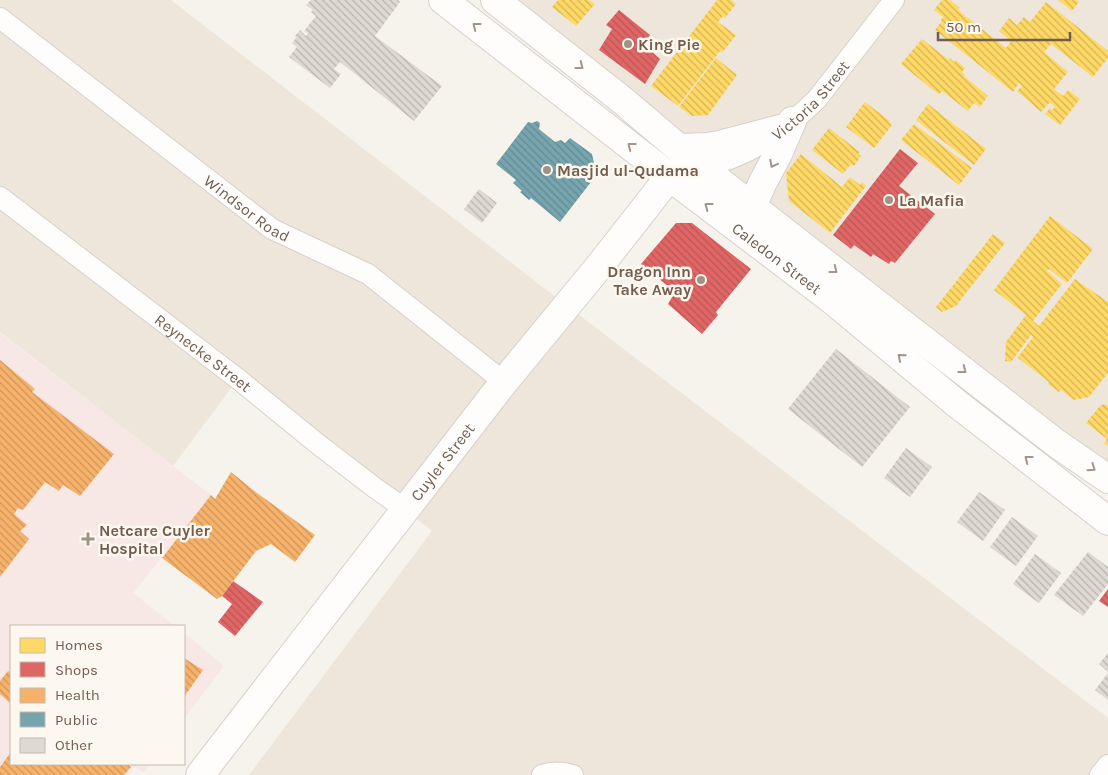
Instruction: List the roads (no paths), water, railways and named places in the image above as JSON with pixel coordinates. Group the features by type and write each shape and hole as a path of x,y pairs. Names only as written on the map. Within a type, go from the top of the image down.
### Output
{"main road":[{"name":"Caledon Street","path":"443,0 831,299 956,403 1108,521"},
{"name":"Caledon Street","path":"495,0 622,100 681,148 701,167 1056,442 1108,479"},
{"path":"681,148 719,145 788,124"},
{"path":"752,206 778,154 788,124"},
{"path":"670,176 701,167"},
{"name":"Cuyler Street","path":"200,775 504,382 670,176"}],"street":[{"name":"Victoria Street","path":"701,167 738,157 762,143 817,99 894,0"},
{"name":"Windsor Road","path":"0,18 272,229 368,274 504,382"},
{"name":"Reynecke Street","path":"0,198 238,379 375,488 405,509"},
{"path":"1100,775 1108,765"},
{"path":"542,775 563,772 574,775"}],"place":[{"name":"King Pie","path":"628,44"},
{"name":"Masjid ul-Qudama","path":"547,170"},
{"name":"La Mafia","path":"889,200"},
{"name":"Dragon Inn Take Away","path":"701,280"},
{"name":"Netcare Cuyler Hospital","path":"88,539"}]}
